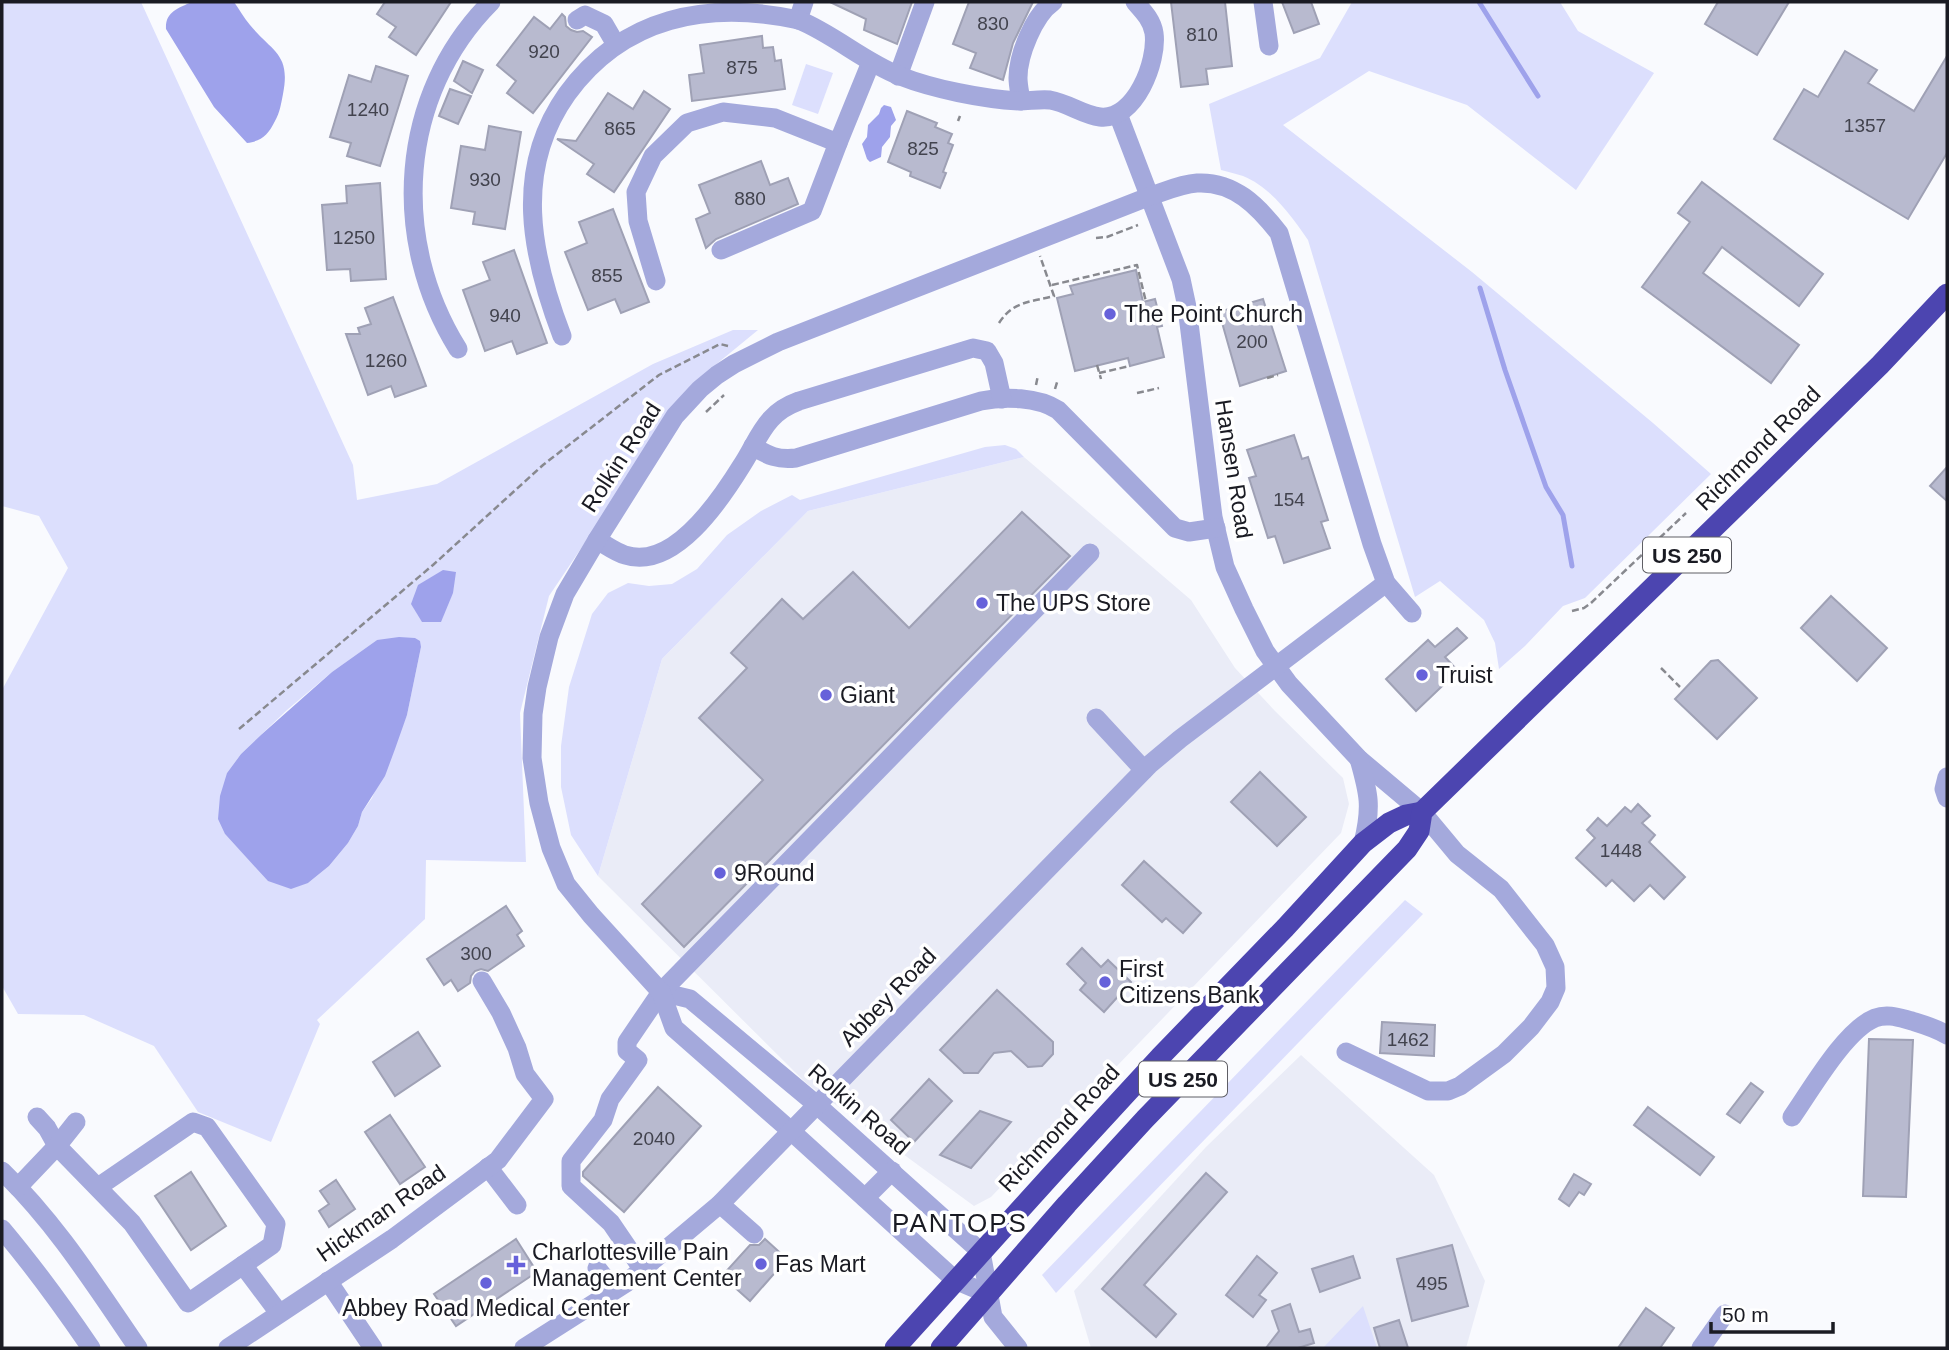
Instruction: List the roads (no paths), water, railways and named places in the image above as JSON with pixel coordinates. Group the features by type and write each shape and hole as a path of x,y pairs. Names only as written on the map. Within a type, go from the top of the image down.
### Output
{"highway":[{"name":"Richmond Road","path":"895,1348 1160,1057 1363,843 1389,823 1405,815 1422,812 1756,488 1909,336 1947,294"},
{"name":"Richmond Road","path":"941,1348 1145,1119 1408,849 1419,831 1422,812"}],"street":[{"path":"458,349 439,314 419,259 413,208 413,175 417,143 435,86 449,57 467,30 491,2"},
{"path":"898,76 925,2"},
{"path":"1021,101 1018,77 1021,59 1038,18 1053,2"},
{"path":"562,336 544,284 534,243 533,183 538,154 545,131 579,78 601,55 659,9 715,5 801,11 824,32 898,76 939,89 1021,101 1048,100 1067,104 1097,117 1108,117 1118,114 1131,103 1150,70 1153,26 1135,2"},
{"path":"1263,2 1269,46"},
{"path":"577,20 585,15 604,24 615,43"},
{"path":"721,250 812,211 871,62"},
{"path":"656,282 638,221 636,192 653,156 687,124 723,112 775,118 838,144"},
{"name":"Hansen Road","path":"1118,114 1181,279 1187,307 1213,517 1226,567 1265,651 1276,667 1359,759 1422,812 1457,854 1501,889 1545,945 1555,967 1556,988 1550,1002 1531,1027 1504,1054 1460,1086 1448,1091 1428,1091 1346,1052"},
{"name":"Rolkin Road","path":"988,1294 955,1280 792,1131 674,1028 661,992 590,915 566,884 545,827 534,778 532,738 537,687 546,647 565,594 664,432 681,410 717,375 759,351 1149,197 1199,183 1220,186 1243,195 1279,233 1386,583"},
{"path":"597,540 632,557 652,556 672,547 688,534 718,499 769,422 791,404 968,348 984,350 989,354 1002,399"},
{"path":"753,446 772,457 796,458 981,401 1002,399 1043,402 1058,410 1175,528 1189,532 1216,528"},
{"path":"643,1270 611,1223 570,1186 571,1161 603,1120 610,1099 638,1060 627,1051 627,1042 661,992 1090,553"},
{"path":"1386,583 1412,613"},
{"name":"Abbey Road","path":"524,1348 643,1270 720,1204 1144,770 1180,739 1386,583"},
{"path":"1096,718 1144,770"},
{"path":"1359,759 1368,791 1369,818 1363,843"},
{"path":"1947,777 1944,789 1947,798"},
{"name":"Hickman Road","path":"228,1348 392,1239 498,1160 544,1099 525,1074 501,1013 482,981"},
{"name":"Rolkin Road","path":"661,992 690,999 817,1105 981,1252"},
{"path":"1792,1117 1841,1048 1858,1030 1875,1018 1891,1015 1938,1029 1947,1035"},
{"path":"37,1117 57,1146 132,1223 188,1303 272,1245 276,1224 207,1127 193,1122 98,1187"},
{"path":"18,1187 76,1122"},
{"path":"488,1167 517,1205"},
{"path":"2,1171 79,1261 138,1348"},
{"path":"865,1198 892,1171"},
{"path":"720,1204 754,1234"},
{"path":"2,1229 56,1297 91,1348"},
{"path":"981,1252 993,1317 1018,1348"},
{"path":"243,1265 279,1313"},
{"path":"597,1268 614,1290"},
{"path":"328,1281 373,1348"},
{"path":"1701,1348 1725,1314"}],"water":[{"path":"192,2 234,2 282,61 285,80 277,118 270,130 257,141 247,143 214,107 166,29 170,15"},
{"path":"884,105 891,107 896,120 891,126 890,137 882,147 881,157 870,162 862,144 867,137 868,125"},
{"path":"443,570 456,572 453,593 441,622 422,622 411,604 418,585"},
{"path":"415,638 420,641 421,647 407,715 385,776 362,812 358,826 348,843 329,866 308,883 291,889 268,881 225,834 218,819 220,796 227,773 241,754 332,672 377,640"}],"waterway":[{"path":"1479,2 1538,96"},
{"path":"1480,288 1546,487 1563,515 1572,566"}],"place":[{"name":"The Point Church","path":"1110,314"},
{"name":"The UPS Store","path":"982,603"},
{"name":"Truist","path":"1422,675"},
{"name":"Giant","path":"826,695"},
{"name":"9Round","path":"720,873"},
{"name":"First Citizens Bank","path":"1105,982"},
{"name":"Fas Mart","path":"761,1264"},
{"name":"Charlottesville Pain Management Center","path":"516,1265"},
{"name":"Abbey Road Medical Center","path":"486,1283"}],"district":[{"name":"PANTOPS","path":"960,1223"}]}
